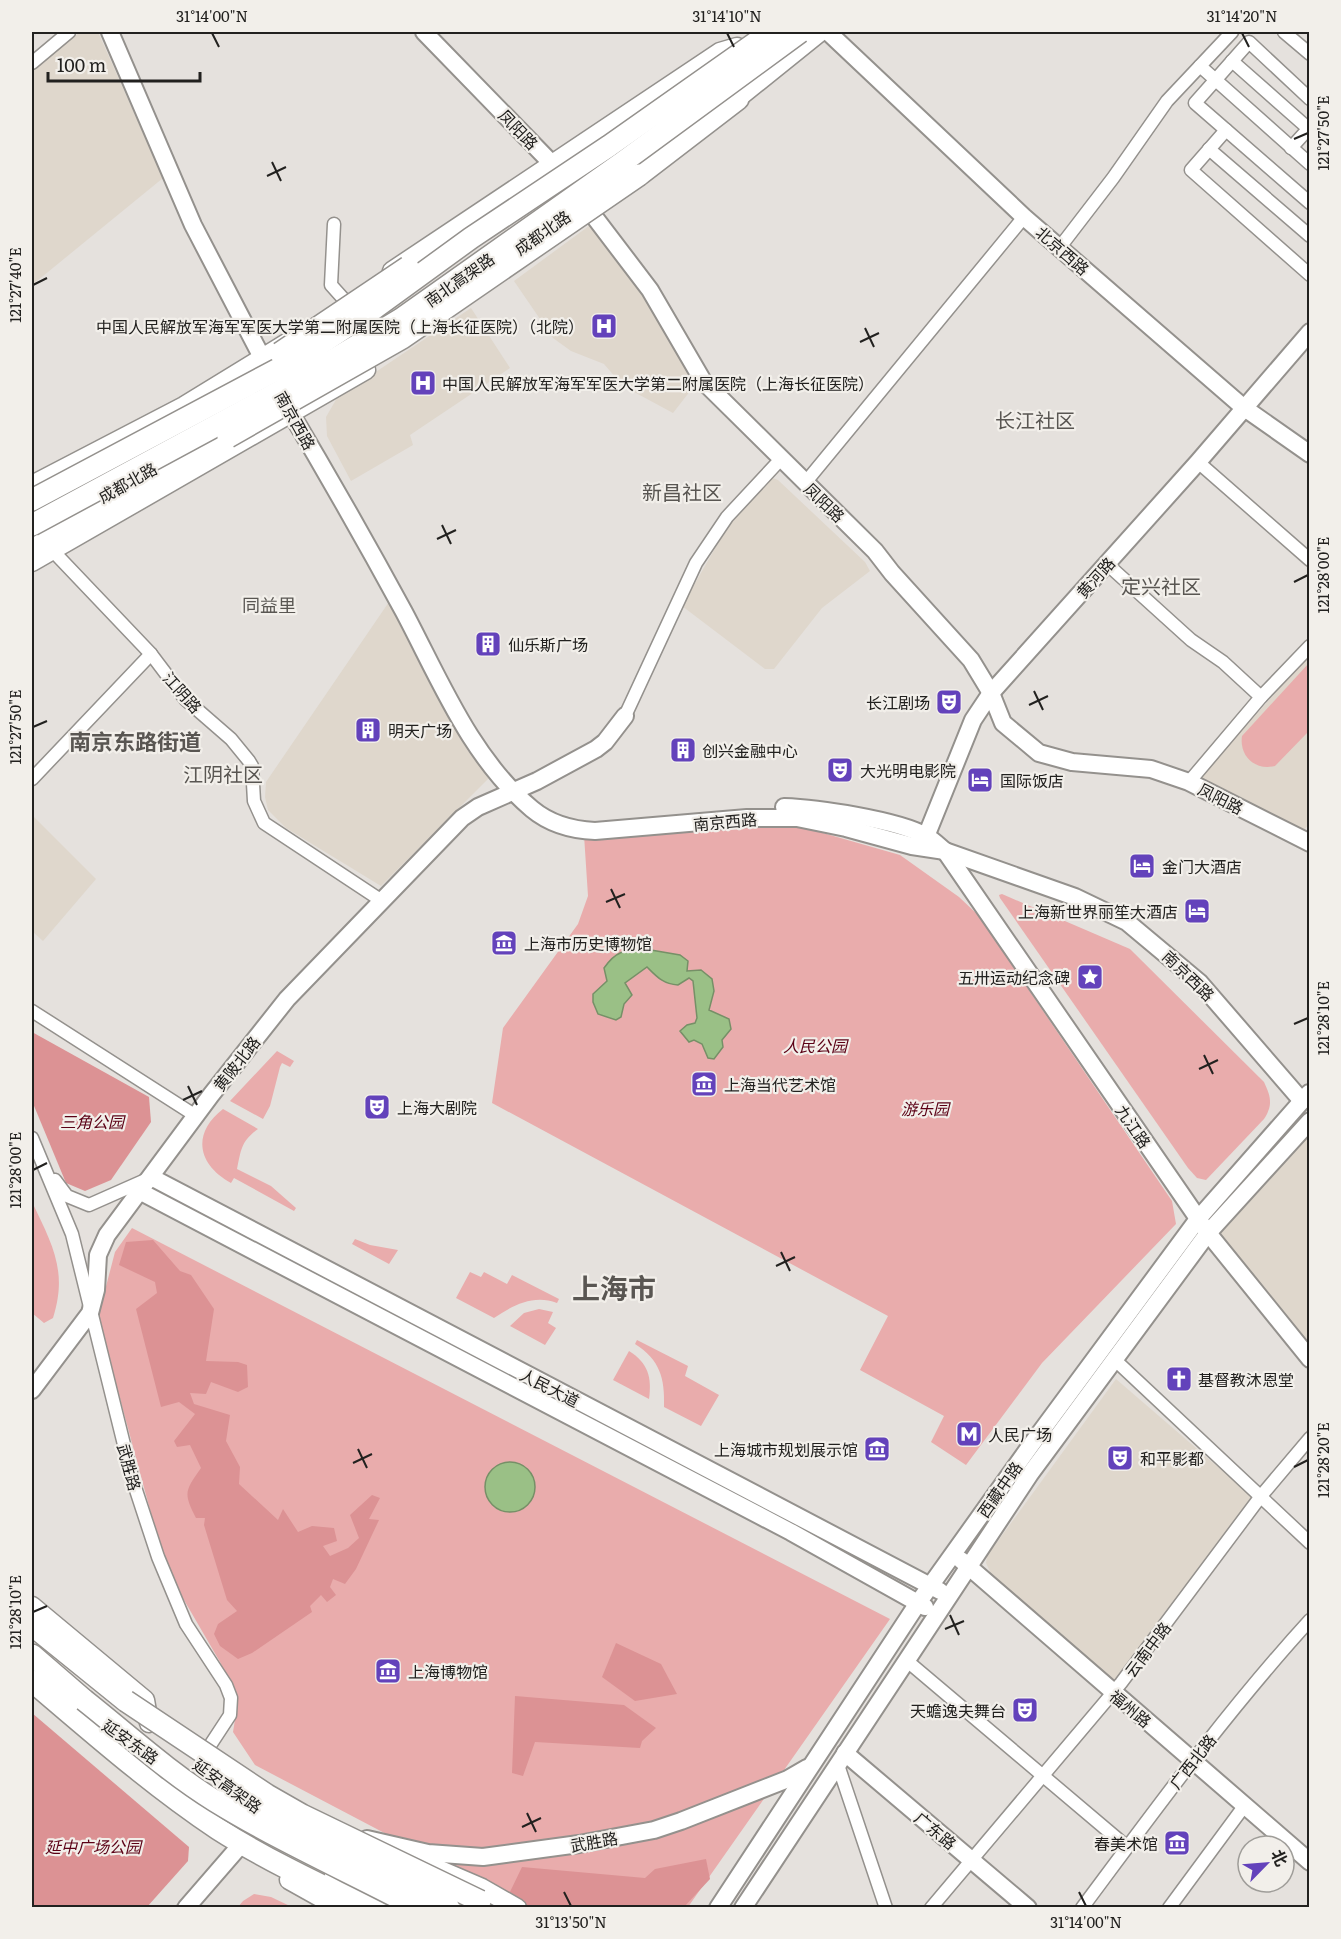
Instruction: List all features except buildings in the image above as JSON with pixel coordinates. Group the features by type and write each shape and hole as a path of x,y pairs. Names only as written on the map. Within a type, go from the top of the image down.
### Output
{"highway":[{"name":"南北高架路","path":"32,502 299,358 771,32"},
{"name":"南北高架路","path":"32,525 288,392 401,320 650,143 800,32"},
{"path":"32,494 218,391 324,325 737,47"},
{"path":"42,550 339,375 401,344 639,175 738,99"},
{"path":"386,282 437,262"},
{"path":"401,344 440,292"},
{"path":"299,358 324,325"},
{"path":"288,392 339,375"},
{"name":"延安高架路","path":"35,1626 217,1780 320,1844 450,1908"},
{"name":"延安高架路","path":"32,1655 184,1780 216,1802 297,1849 418,1908"},
{"path":"32,1662 84,1700"},
{"path":"32,1681 117,1753 219,1830 368,1908"},
{"path":"126,1701 276,1800 486,1904"},
{"path":"216,1802 241,1823 295,1858 396,1908"}],"main road":[{"path":"32,485 265,363 557,168 720,52 737,47 756,32"},
{"path":"32,562 42,550 289,417 548,246 587,209 670,161 738,99 820,32"},
{"path":"324,325 348,304 423,248 557,168"},
{"name":"成都北路","path":"32,536 376,345 548,227 587,209"},
{"path":"548,227 548,246"},
{"path":"376,345 401,344"},
{"name":"成都北路","path":"32,502 220,395 265,363"},
{"path":"184,406 220,395"},
{"path":"253,414 289,417"},
{"name":"延安东路","path":"32,1606 145,1700 149,1723"},
{"name":"延安东路","path":"35,1626 149,1723 294,1825 459,1908"},
{"name":"延安东路","path":"32,1662 121,1735 299,1855 389,1908"},
{"name":"延安东路","path":"32,1681 178,1809 339,1908"},
{"path":"209,1747 294,1803 363,1839 483,1888 517,1908"},
{"name":"延安东路","path":"187,1751 209,1747"},
{"path":"294,1803 355,1857"}],"street":[{"path":"32,63 69,32"},
{"name":"南京西路","path":"110,32 193,225 265,363 288,392 289,417 398,600 476,746 514,791 542,817 582,830 777,817 924,842 1075,897 1127,922 1200,983 1306,1097"},
{"name":"凤阳路","path":"424,32 557,168 650,290 703,381 780,460 875,551 971,660 991,693 1003,723 1039,753 1072,762 1151,769 1189,782 1309,842"},
{"name":"北京西路","path":"828,32 1024,217 1243,407 1310,454"},
{"path":"1060,247 1179,89 1232,32"},
{"path":"1284,32 1310,54"},
{"path":"1195,103 1249,42 1310,99"},
{"path":"1232,61 1309,129 1291,148"},
{"path":"1200,66 1310,164"},
{"path":"1179,89 1310,203"},
{"path":"1226,130 1191,170 1310,274"},
{"path":"1209,149 1310,236"},
{"path":"805,483 1024,217"},
{"path":"334,224 331,285 348,304"},
{"name":"黄河路","path":"924,842 973,720 991,693 1310,333"},
{"path":"625,716 696,563 727,517 780,460"},
{"path":"1198,462 1310,560"},
{"name":"江阴路","path":"42,550 151,654 185,699 231,739 252,766 254,801 264,823 382,901"},
{"path":"1107,564 1191,640 1223,662 1261,697"},
{"path":"1189,782 1261,697 1310,646"},
{"path":"32,779 151,654"},
{"name":"黄陂北路","path":"32,1390 90,1313 96,1290 98,1255 107,1235 287,999 462,818 478,807 596,749 605,742 625,716"},
{"name":"九江路","path":"924,842 969,886"},
{"name":"九江路","path":"945,851 1203,1226 1310,1359"},
{"path":"32,1011 196,1116"},
{"name":"西藏中路","path":"718,1908 930,1585 1110,1335 1203,1226 1306,1097"},
{"name":"西藏中路","path":"743,1908 1030,1474 1114,1359 1203,1226 1310,1121"},
{"name":"武胜路","path":"32,1137 72,1234 133,1481 158,1557 186,1624 226,1685 231,1698 230,1715 209,1747"},
{"name":"武胜路","path":"46,1169 68,1196 89,1205 151,1178"},
{"name":"人民大道","path":"151,1178 949,1596"},
{"name":"人民大道","path":"141,1192 791,1532 936,1614"},
{"path":"1114,1359 1310,1543"},
{"name":"云南中路","path":"931,1908 1113,1693 1261,1496 1310,1438"},
{"name":"福州路","path":"954,1554 1310,1862"},
{"name":"广西北路","path":"1082,1908 1192,1760 1263,1672 1310,1620"},
{"path":"906,1660 1126,1846"},
{"path":"841,1759 886,1908"},
{"name":"广东路","path":"841,1759 972,1860 1028,1908"},
{"name":"武胜路","path":"363,1839 428,1854 476,1857 579,1844 654,1830 681,1821 788,1779 812,1763"},
{"path":"1169,1908 1245,1805"},
{"path":"186,1908 238,1848"}],"shaded area":[{"path":"80,32 98,32 163,178 32,285 32,72"},
{"name":"中国人民解放军海军军医大学第二附属医院（上海长征医院）（北院）","path":"593,223 658,315 694,386 673,413 623,386 604,364 571,351 553,338 514,281"},
{"name":"中国人民解放军海军军医大学第二附属医院（上海长征医院）","path":"471,308 510,368 410,435 413,445 351,481 327,436 326,417 337,398"},
{"path":"770,477 778,480 865,562 870,571 822,608 774,669 765,669 682,606 725,531"},
{"name":"明天广场","path":"391,599 468,751 489,778 381,886 286,828 268,810 265,797 266,782"},
{"path":"1309,655 1310,823 1303,831 1198,780"},
{"path":"32,815 96,879 43,941 32,931"},
{"path":"645,949 680,955 688,961 687,971 701,970 712,979 714,991 709,1010 729,1019 731,1029 722,1040 723,1047 714,1059 708,1058 702,1044 694,1040 689,1042 680,1031 687,1025 695,1023 697,1018 693,981 689,978 678,985 664,982 647,967 625,983 632,995 624,1004 621,1017 616,1020 598,1014 593,1002 593,994 607,981 604,968 621,953"},
{"path":"1309,1121 1309,1359 1208,1233"},
{"path":"1116,1379 1254,1498 1116,1684 992,1576 986,1563 987,1556"},
{"path":"510,1462 528,1469 535,1487 528,1505 510,1512 492,1505 485,1487 492,1469"}],"green space":[{"path":"1309,663 1309,731 1275,766 1255,764 1243,750 1242,736"},
{"name":"人民公园","path":"745,824 802,827 900,855 959,897 978,915 1172,1201 1176,1224 1042,1363 966,1465 931,1442 944,1416 860,1370 888,1316 492,1103 503,1028 578,924 588,896 584,835"},
{"path":"1002,894 1130,949 1264,1082 1270,1101 1264,1119 1206,1180 1197,1178 1188,1168 1000,898 999,895"},
{"name":"三角公园","path":"32,1032 149,1097 151,1122 111,1180 85,1191 66,1183 32,1101"},
{"path":"277,1051 294,1061 290,1067 282,1063 270,1106 263,1119 230,1101"},
{"path":"223,1109 258,1129 245,1142 237,1169 271,1186 296,1208 294,1211 234,1178 231,1183 211,1167 203,1149 203,1139 206,1129"},
{"path":"32,1202 46,1231 56,1258 58,1272 59,1286 53,1318 44,1323 32,1313"},
{"path":"132,1228 890,1619 688,1907 525,1907 255,1765 233,1732 238,1701 220,1662 166,1569 98,1317 115,1252"},
{"path":"355,1239 370,1245 398,1250 389,1264 352,1244"},
{"path":"153,1240 180,1271 191,1275 214,1309 206,1361 238,1362 247,1365 248,1387 238,1392 211,1382 206,1394 190,1393 194,1404 230,1415 226,1441 240,1467 239,1484 278,1520 283,1509 298,1532 312,1526 334,1528 337,1541 323,1546 330,1556 348,1548 359,1538 350,1515 372,1495 380,1498 369,1519 379,1520 356,1569 345,1584 333,1579 330,1587 336,1595 327,1602 321,1595 310,1606 312,1612 252,1653 238,1659 220,1646 214,1634 218,1624 237,1611 227,1600 204,1525 205,1518 196,1518 189,1503 189,1487 201,1468 190,1445 177,1447 174,1441 195,1414 179,1402 161,1407 136,1309 157,1293 155,1282 119,1265 126,1242"},
{"path":"470,1272 481,1277 484,1272 507,1284 512,1275 559,1299 557,1303 540,1300 524,1302 494,1318 456,1298"},
{"path":"539,1309 553,1312 548,1323 556,1328 545,1345 510,1326 524,1313"},
{"path":"637,1340 688,1366 685,1376 719,1395 701,1426 664,1407 662,1379 659,1371 650,1357 635,1344"},
{"path":"629,1351 641,1360 647,1371 650,1384 649,1399 613,1380"},
{"path":"616,1643 661,1664 677,1694 635,1701 602,1677"},
{"path":"515,1696 624,1705 656,1728 642,1741 640,1748 535,1742 523,1776 512,1773"},
{"name":"延中广场公园","path":"32,1713 189,1847 188,1861 147,1907 32,1907"},
{"path":"706,1859 710,1879 684,1907 527,1907 508,1896 522,1867 645,1878 655,1869"},
{"path":"254,1894 271,1897 292,1907 238,1907"}],"place":[{"name":"中国人民解放军海军军医大学第二附属医院（上海长征医院）（北院）","path":"604,326"},
{"name":"中国人民解放军海军军医大学第二附属医院（上海长征医院）","path":"423,383"},
{"name":"仙乐斯广场","path":"488,644"},
{"name":"长江剧场","path":"949,702"},
{"name":"明天广场","path":"368,730"},
{"name":"创兴金融中心","path":"683,750"},
{"name":"大光明电影院","path":"840,770"},
{"name":"国际饭店","path":"980,780"},
{"name":"金门大酒店","path":"1142,866"},
{"name":"上海新世界丽笙大酒店","path":"1197,911"},
{"name":"上海市历史博物馆","path":"504,943"},
{"name":"五卅运动纪念碑","path":"1090,977"},
{"name":"上海当代艺术馆","path":"704,1084"},
{"name":"上海大剧院","path":"377,1107"},
{"name":"基督教沐恩堂","path":"1179,1379"},
{"name":"人民广场","path":"969,1434"},
{"name":"上海城市规划展示馆","path":"877,1449"},
{"name":"和平影都","path":"1120,1458"},
{"name":"上海博物馆","path":"388,1671"},
{"name":"天蟾逸夫舞台","path":"1025,1710"},
{"name":"春美术馆","path":"1177,1843"}],"district":[{"name":"长江社区","path":"1035,419"},
{"name":"新昌社区","path":"682,491"},
{"name":"定兴社区","path":"1161,585"},
{"name":"同益里","path":"269,604"},
{"name":"南京东路街道","path":"135,740"},
{"name":"江阴社区","path":"223,773"},
{"name":"上海市","path":"614,1287"}],"park label":[{"name":"游乐园","path":"925,1108"}]}
